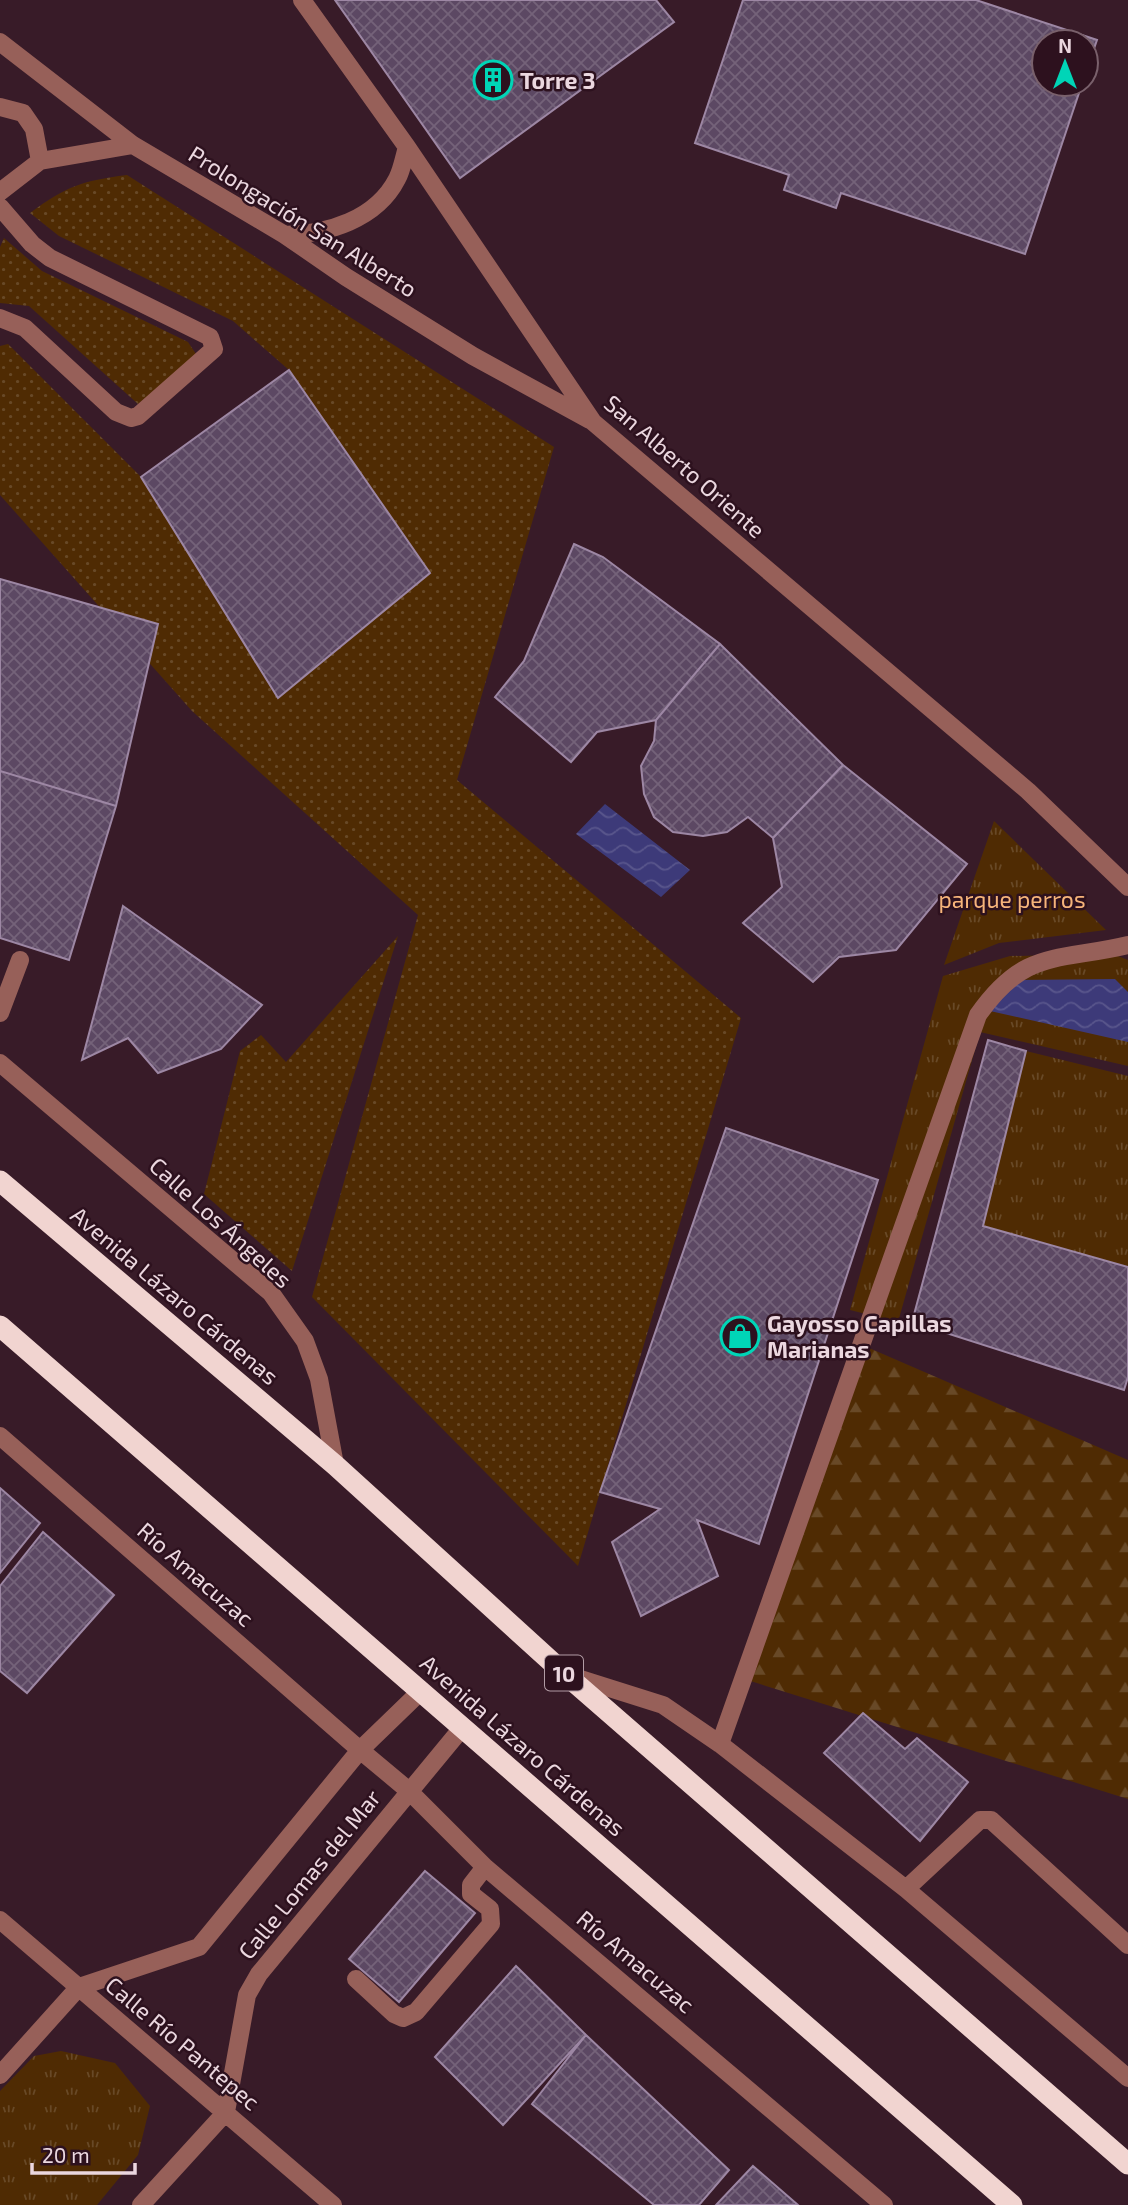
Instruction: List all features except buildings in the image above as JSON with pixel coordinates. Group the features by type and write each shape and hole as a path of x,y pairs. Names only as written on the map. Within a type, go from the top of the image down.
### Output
{"highway":[{"name":"Avenida Lázaro Cárdenas","path":"0,1181 335,1465 565,1674 1128,2164"},
{"name":"Avenida Lázaro Cárdenas","path":"0,1326 1012,2205"}],"street":[{"name":"San Alberto Oriente","path":"302,0 407,147 593,422 1028,791 1128,887"},
{"name":"Prolongación San Alberto","path":"0,42 133,145 285,235 346,277 473,356 593,422"},
{"path":"0,107 23,113 34,129 40,161"},
{"path":"0,192 40,161 133,145"},
{"path":"285,235 315,234 355,220 382,198 397,179 407,147"},
{"path":"0,207 24,237 50,258 210,337 214,349 138,416 131,418 116,412 25,328 0,318"},
{"path":"720,1744 978,1016 997,988 1020,971 1042,961 1128,945"},
{"path":"0,1013 20,960"},
{"name":"Calle Los Ángeles","path":"0,1063 271,1293 305,1341 319,1379 335,1465"},
{"name":"Río Amacuzac","path":"0,1436 408,1790 485,1867 884,2205"},
{"name":"Avenida Lázaro Cárdenas","path":"565,1674 663,1705 720,1744 906,1889 1128,2078"},
{"name":"Calle Lomas del Mar","path":"0,2075 79,1987 199,1947 360,1750 421,1691"},
{"name":"Calle Lomas del Mar","path":"226,2112 247,1995 408,1790 462,1728"},
{"path":"906,1889 980,1820 990,1820 1128,1945"},
{"path":"356,1979 394,2014 403,2018 416,2012 491,1924 490,1909 471,1894 471,1885 485,1867"},
{"name":"Calle Río Pantepec","path":"0,1920 333,2205"},
{"path":"141,2205 226,2112"}],"green space":[{"path":"127,175 554,447 457,780 741,1018 578,1566 312,1297 418,915 192,711 0,495 0,346 8,344 141,477 429,573 289,370 233,321 59,236 30,213 75,186"},
{"path":"4,238 42,271 188,342 198,357 138,404 29,306 0,303 0,247"},
{"name":"parque perros","path":"994,821 1106,930 999,943 944,965"},
{"path":"398,936 292,1271 204,1194 240,1051 261,1035 286,1062"},
{"path":"1113,954 1128,960 1128,1066 980,1032 898,1322 850,1310 943,976 1010,956"},
{"path":"1026,1051 1128,1076 1128,1267 983,1226"},
{"path":"869,1348 1128,1460 1128,1799 744,1679"},
{"path":"61,2051 115,2063 150,2106 138,2155 97,2205 0,2205 0,2091 34,2056"}],"water":[{"path":"605,804 690,870 661,897 576,834"},
{"path":"1115,979 1128,992 1128,1042 990,1011 1016,980"}],"place":[{"name":"Torre 3","path":"493,80"},
{"name":"Gayosso Capillas Marianas","path":"740,1336"}]}
